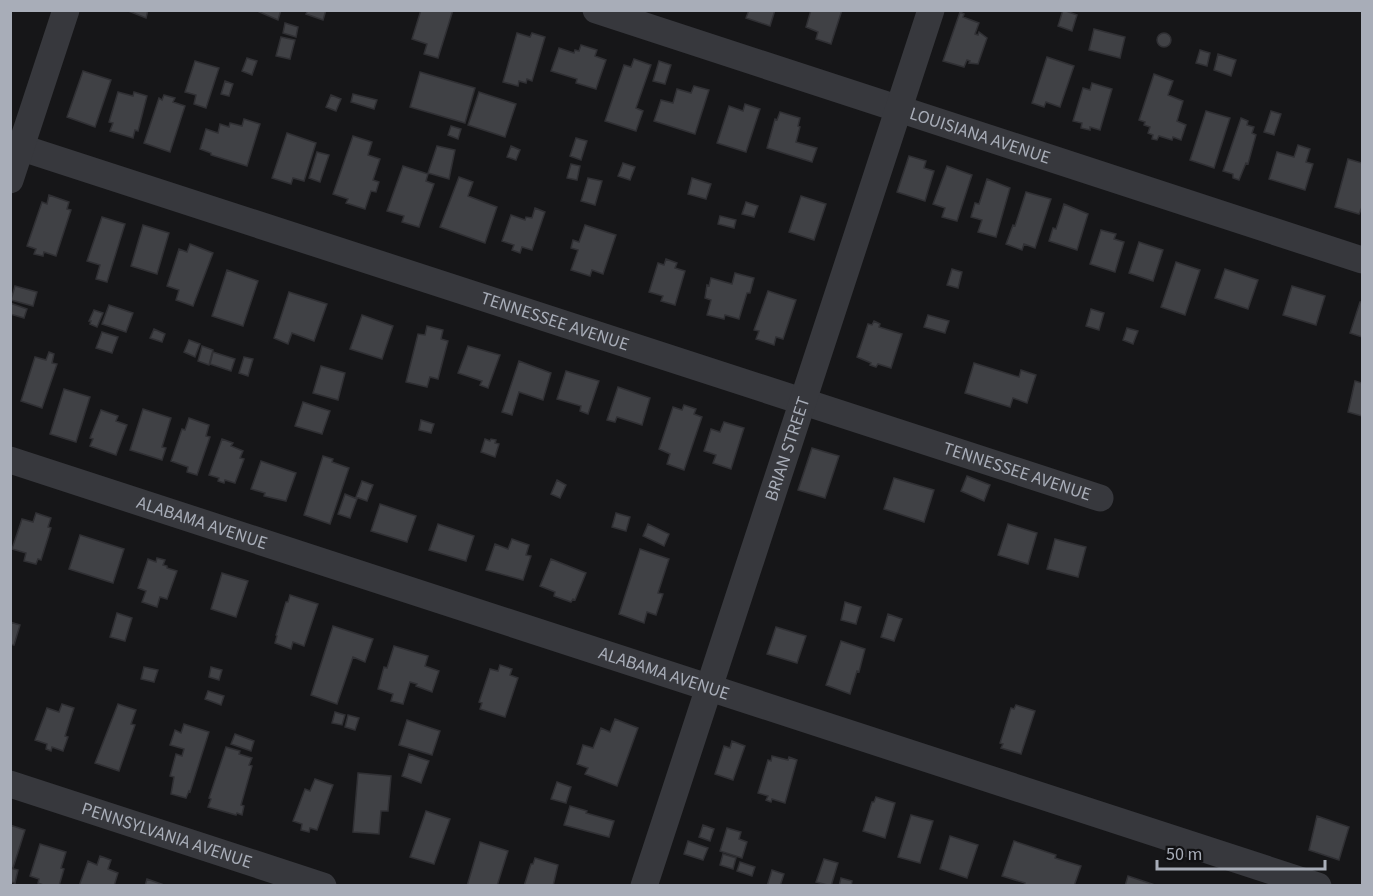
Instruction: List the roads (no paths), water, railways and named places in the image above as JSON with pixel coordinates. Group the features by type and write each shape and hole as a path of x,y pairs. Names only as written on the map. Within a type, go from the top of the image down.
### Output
{"street":[{"path":"10,180 16,145 66,10"},
{"name":"LOUISIANA AVENUE","path":"596,10 1362,260"},
{"name":"BRIAN STREET","path":"644,885 931,10"},
{"name":"TENNESSEE AVENUE","path":"16,145 1100,498"},
{"name":"ALABAMA AVENUE","path":"10,460 1318,885"},
{"name":"PENNSYLVANIA AVENUE","path":"10,784 323,885"}]}
